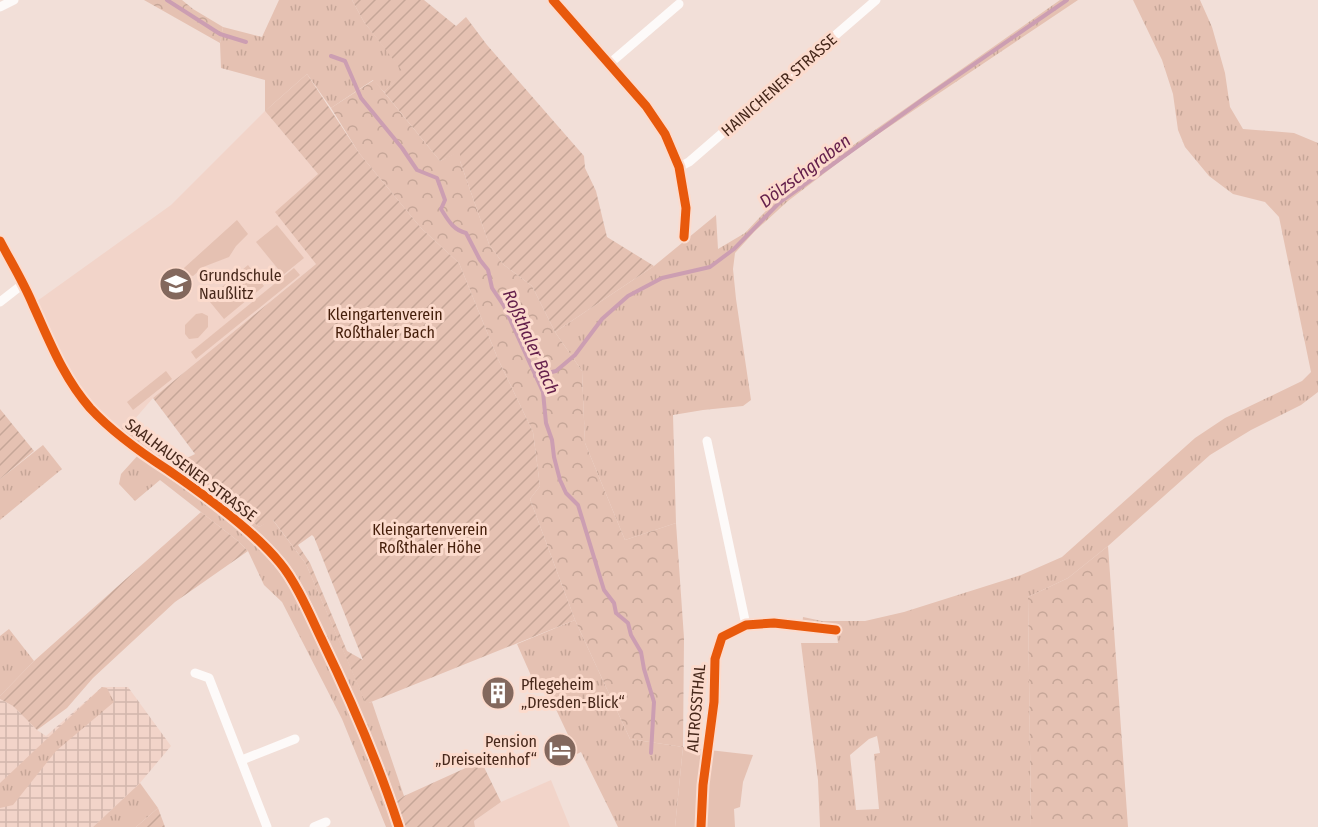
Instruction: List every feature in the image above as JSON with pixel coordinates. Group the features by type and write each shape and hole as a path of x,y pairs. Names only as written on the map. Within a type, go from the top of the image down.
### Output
{"street":[{"path":"0,6 14,0"},
{"path":"553,0 646,106 665,134 679,166 686,208 684,237"},
{"name":"HAINICHENER STRASSE","path":"679,166 689,162 876,0"},
{"path":"609,64 679,4"},
{"name":"SAALHAUSENER STRASSE","path":"0,241 23,284 55,357 65,375 90,408 141,453 253,535 281,564 307,609 378,763 399,827"},
{"path":"0,302 23,284"},
{"path":"707,441 746,625"},
{"name":"ALTROSSTHAL","path":"701,827 703,785 714,702 715,659 722,637 746,625 774,623 836,630"},
{"path":"195,673 209,678 267,827"},
{"path":"242,760 295,739"},
{"path":"314,827 326,822"}],"shaded area":[{"name":"Grundschule Naußlitz","path":"265,111 318,174 316,264 153,398 127,428 110,428 90,408 33,304 171,205"},
{"path":"102,687 128,687 171,746 140,783 93,827 0,827 0,699 13,706 46,736"},
{"path":"551,780 570,827 475,827 474,821 501,802"}],"green space":[{"path":"144,0 182,0 223,27 220,43"},
{"path":"279,0 352,0 364,22 404,72 384,92 373,80 331,108 307,74 265,111 265,80 221,68 220,43 223,27 262,37"},
{"path":"352,0 424,0 456,26 466,17 487,45 584,156 585,168 596,191 607,237 654,266 555,332 532,286 504,265 489,244 460,161 460,152 440,161 384,92 403,72 364,22"},
{"path":"1060,0 1078,0 859,147 788,201 735,253 733,269 736,299 751,400 743,406 673,415 676,523 625,540 585,443 582,371 555,332 654,266 716,215 718,249 745,233 778,198"},
{"path":"1133,0 1200,0 1212,27 1225,73 1230,107 1243,129 1294,133 1318,143 1318,392 1301,405 1251,430 1210,455 1108,546 1068,578 1028,597 1031,827 820,827 818,780 801,643 838,643 836,630 802,626 803,617 822,621 865,621 904,612 1021,575 1062,557 1195,438 1225,418 1302,381 1311,372 1279,217 1265,202 1233,194 1209,176 1185,147 1178,130 1173,94 1162,60","holes":["877,736 880,753 874,754 879,809 856,810 850,755 869,739"]},
{"path":"307,74 359,153 421,228 459,263 498,359 533,432 540,486 530,499 575,620 366,704 306,564 273,520 259,527 177,463 195,454 153,398 316,264 275,212 318,174 265,111","holes":["312,535 363,660 347,651 310,563 298,545"]},
{"path":"374,80 440,161 460,151 460,161 489,244 504,265 532,286 555,332 582,371 585,443 625,540 676,523 684,638 683,747 630,739 575,620 530,499 540,486 533,432 498,359 459,263 421,228 359,153 331,108"},
{"path":"237,220 248,234 229,257 203,267 193,276 187,274 184,268"},
{"path":"277,225 304,258 283,275 256,242"},
{"path":"248,265 264,286 224,319 210,302 218,295 216,292"},
{"path":"294,268 300,275 196,359 191,352"},
{"path":"202,313 208,316 208,327 198,338 189,339 185,334 185,325 196,314"},
{"path":"166,371 172,379 133,410 127,402"},
{"path":"0,409 34,451 0,479"},
{"path":"110,428 127,428 142,432 139,439 177,463 259,527 272,519 306,564 366,703 372,702 404,796 392,804 399,827 386,827 342,719 282,602 264,585 248,551 160,480 135,501 119,484 121,474 140,453"},
{"path":"43,445 62,469 0,520 0,479"},
{"path":"201,512 248,551 175,602 93,678 67,708 37,730 13,706 0,699 0,696 34,661"},
{"path":"1108,546 1128,827 1031,827 1028,597 1068,578"},
{"path":"575,620 630,739 683,747 675,827 618,827 581,752 577,754 545,686 537,689 517,644"},
{"path":"9,629 34,661 0,696 0,636"},
{"path":"102,687 107,688 114,702 56,751 13,805 0,808 0,783"},
{"path":"683,747 753,755 743,782 740,807 734,809 735,827 675,827"},
{"path":"481,761 501,802 474,821 475,827 399,827 392,804 404,796"},
{"path":"140,783 158,808 136,827 93,827"},
{"path":"158,808 165,827 136,827"}],"waterway":[{"name":"Roßthaler Bach","path":"167,0 220,34 246,42"},
{"name":"Dölzschgraben","path":"535,376 556,371 575,355 602,319 628,296 662,278 710,267 734,249 780,202 1067,0"},
{"name":"Roßthaler Bach","path":"331,56 345,61 361,98 417,170 437,178 445,200 441,209 454,227 466,233 488,270 492,288 504,306 543,392 546,423 560,480 566,493 578,505 604,590 614,603 616,613 628,623 631,635 641,652 654,702 651,753"}],"cycle path":[{"path":"553,0 646,106 665,134 679,167 686,208 684,237"},
{"path":"0,241 26,289 65,372 90,408 127,442 242,525 286,571 307,609 353,708 399,827"},
{"path":"701,827 703,785 714,702 715,659 722,637 746,625 774,623 836,630"}],"place":[{"name":"Grundschule Naußlitz","path":"176,284"},
{"name":"Pflegeheim „Dresden-Blick“","path":"498,693"},
{"name":"Pension „Dreiseitenhof“","path":"560,750"}],"park label":[{"name":"Kleingartenverein Roßthaler Bach","path":"385,323"},
{"name":"Kleingartenverein Roßthaler Höhe","path":"430,538"}]}
